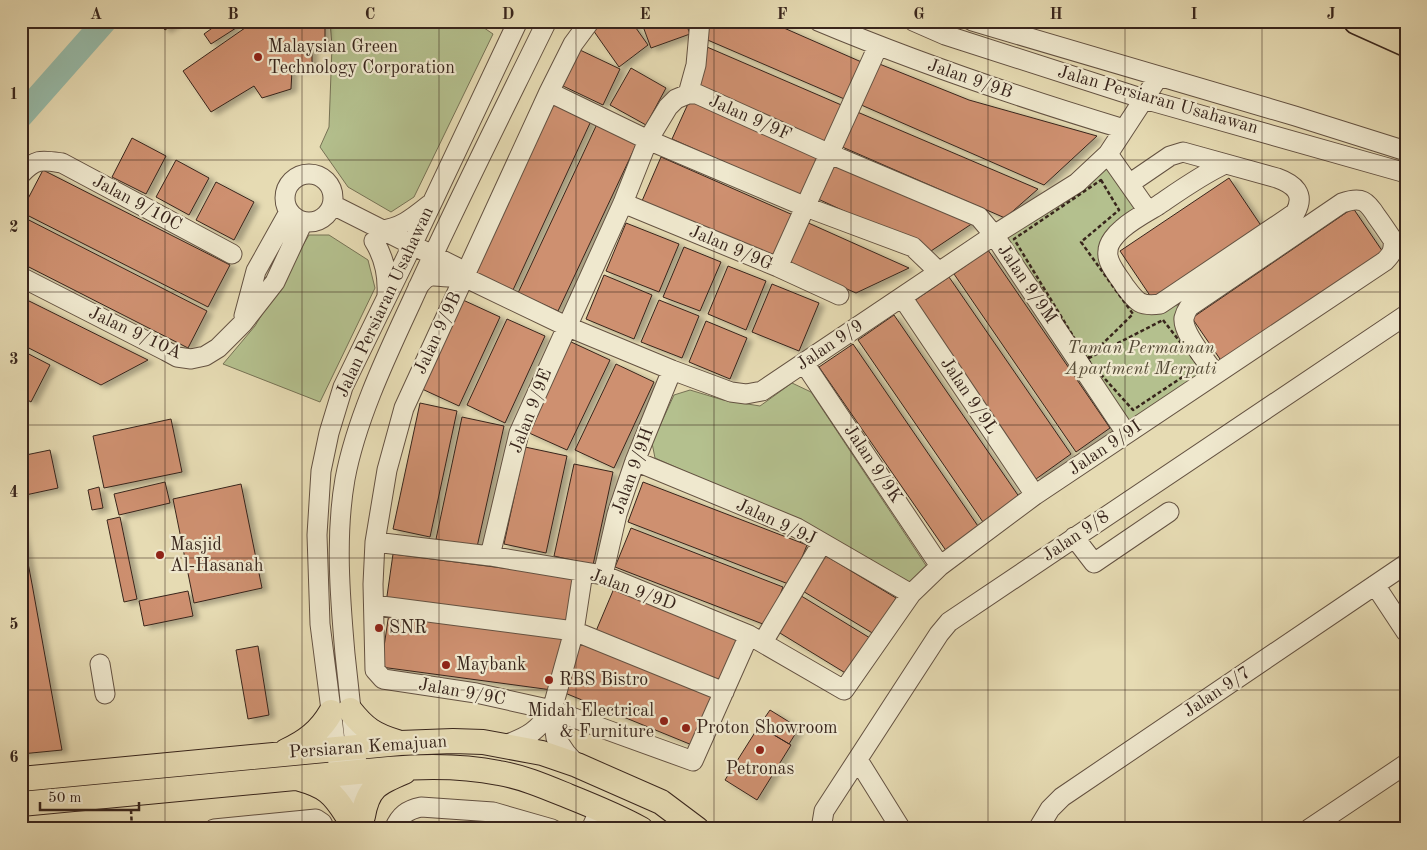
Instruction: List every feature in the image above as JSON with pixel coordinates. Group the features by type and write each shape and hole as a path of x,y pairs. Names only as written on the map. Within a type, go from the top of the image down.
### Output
{"highway":[{"path":"1357,21 1406,43"}],"main road":[{"path":"280,754 304,742 324,723 341,711 366,729 400,744"},
{"name":"Persiaran Kemajuan","path":"21,779 400,744 453,741 483,742 542,752 577,765 661,802 697,829"},
{"path":"297,778 324,788 336,797 356,822 367,796 372,790 388,779 417,767"},
{"name":"Persiaran Kemajuan","path":"21,804 417,767 499,773 541,786 596,819 641,829"}],"street":[{"name":"Jalan Persiaran Usahawan","path":"341,711 320,624 317,535 321,471 329,433 343,387 518,21"},
{"name":"Jalan Persiaran Usahawan","path":"356,822 341,711 342,624 340,601 340,527 345,479 354,441 384,361 429,261 547,21"},
{"name":"Jalan 9/9B","path":"375,670 375,542 387,470 404,408 454,299 461,270 573,44 590,21"},
{"path":"688,94 696,65 700,21"},
{"name":"Jalan 9/9B","path":"818,21 878,46 1036,102 1124,129"},
{"name":"Jalan Persiaran Usahawan","path":"913,21 945,35 1144,99 1406,172"},
{"name":"Jalan Persiaran Usahawan","path":"972,21 1406,151"},
{"path":"778,267 878,46"},
{"name":"Jalan 9/9","path":"329,211 429,261 461,270 566,326 672,370 731,392 746,394 762,391 994,235 1077,183 1108,154 1159,76"},
{"path":"549,92 648,140 806,207 913,247 939,272"},
{"name":"Jalan 9/9F","path":"566,326 623,203 648,140 668,107 676,99 688,94 697,94 830,154 970,212 985,223 994,235"},
{"path":"1129,184 1177,153 1183,152 1225,164 1287,182 1300,197 1299,206 1295,213 1160,304 1149,306 1139,304 1132,296 1110,263 1107,251 1112,240 1121,229 1203,175 1225,164"},
{"path":"1108,154 1148,212"},
{"name":"Jalan 9/10C","path":"21,174 31,164 40,160 62,163 232,254"},
{"path":"307,174 322,178 330,185 333,195 329,211 314,222 296,217 285,203 285,194 288,186 292,181 307,174"},
{"name":"Jalan 9/9I","path":"844,690 911,594 940,566 1036,495 1385,261 1392,254 1394,248 1393,240 1368,203 1352,200 1342,203 1189,307 1184,316 1185,325 1215,374"},
{"path":"387,297 384,265 378,248 377,235 405,224 433,202"},
{"name":"Jalan 9/9G","path":"623,203 778,267 839,295"},
{"name":"Jalan 9/10A","path":"21,277 177,357 191,359 205,356 218,348 243,322 275,282 296,217"},
{"path":"443,233 442,253 444,259 461,270"},
{"name":"Jalan 9/9M","path":"994,235 1126,434"},
{"path":"418,287 428,276 461,270"},
{"name":"Jalan 9/9L","path":"902,297 1036,495"},
{"name":"Jalan 9/8","path":"821,829 824,811 949,622 1406,315"},
{"name":"Jalan 9/9E","path":"490,556 519,433 566,326"},
{"name":"Jalan 9/9K","path":"804,362 940,566"},
{"name":"Jalan 9/9H","path":"604,575 617,514 635,461 672,370"},
{"name":"Jalan 9/9J","path":"635,461 797,528 911,594"},
{"path":"1074,537 1094,563 1169,512"},
{"name":"Jalan 9/9D","path":"375,542 490,556 604,575 756,638 844,690"},
{"path":"374,605 574,631 724,692 756,638 822,543"},
{"name":"Jalan 9/7","path":"1038,829 1050,809 1062,797 1406,564"},
{"path":"505,745 523,738 538,729 552,710 574,631 583,572"},
{"path":"1375,585 1406,632"},
{"path":"320,624 342,624"},
{"path":"100,664 105,694"},
{"name":"Jalan 9/9C","path":"375,670 383,679 476,693 552,710 693,761 724,692"},
{"path":"552,710 556,738 577,765"},
{"path":"858,760 901,829"},
{"path":"1309,829 1406,764"},
{"path":"394,829 400,817 410,809 421,807 493,812 552,829"},
{"path":"214,829 316,819 322,823 324,829"}],"path":[{"path":"1087,359 1133,314 1081,242 1119,210 1101,180 1014,240 1087,359 1133,410 1199,366 1163,320 1087,359"}],"green space":[{"path":"330,21 474,21 493,34 414,197 391,212 348,187 320,147 329,127 332,46"},
{"name":"Taman Permainan Apartment Merpati","path":"1108,154 1148,211 1107,251 1132,296 1160,304 1189,307 1184,316 1215,374 1126,433 994,235"},
{"path":"309,235 329,235 368,260 375,288 320,402 223,364 255,326"},
{"path":"792,383 811,392 927,567 911,583 809,526 655,458 652,443 674,395 690,390 723,400 760,406"}],"building":[{"path":"159,21 178,21 165,30"},
{"path":"222,21 231,21 236,28 211,44 204,34"},
{"name":"Malaysian Green Technology Corporation","path":"255,21 325,21 325,43 312,47 312,68 292,70 291,89 262,98 254,86 211,112 183,71"},
{"path":"606,21 631,21 648,45 619,67 593,30"},
{"path":"641,21 685,21 690,34 651,48"},
{"path":"705,21 768,21 866,64 849,101 703,38"},
{"path":"707,47 846,107 830,144 698,86"},
{"path":"580,50 620,69 603,105 563,86"},
{"path":"877,63 969,100 1097,136 1044,185 859,104"},
{"path":"631,68 666,88 646,125 610,105"},
{"path":"692,95 825,153 805,198 672,139"},
{"path":"554,104 591,121 513,290 475,272"},
{"path":"855,111 1038,189 1005,218 840,146"},
{"path":"597,124 637,143 558,311 518,293"},
{"path":"132,138 166,156 146,194 112,177"},
{"path":"661,157 793,215 774,258 642,201"},
{"path":"176,160 209,178 189,215 156,197"},
{"path":"834,160 976,221 931,251 818,199"},
{"path":"43,170 230,265 208,307 21,212"},
{"path":"1229,178 1262,227 1153,300 1120,251"},
{"path":"216,182 254,202 234,240 196,220"},
{"path":"1353,208 1383,252 1222,362 1192,318"},
{"path":"21,216 207,311 188,348 21,263"},
{"path":"804,221 909,268 856,293 785,262"},
{"path":"626,223 679,244 659,292 606,271"},
{"path":"684,247 721,262 700,311 663,297"},
{"path":"988,250 1110,428 1076,452 954,274"},
{"path":"728,266 766,281 746,330 708,314"},
{"path":"604,275 652,295 634,339 586,319"},
{"path":"949,277 1071,454 1036,479 914,301"},
{"path":"772,284 819,303 799,351 752,332"},
{"path":"21,297 148,360 101,385 21,344"},
{"path":"463,300 500,317 459,406 422,389"},
{"path":"659,300 699,316 682,358 641,342"},
{"path":"894,315 1022,501 985,525 858,340"},
{"path":"507,319 545,336 505,423 467,405"},
{"path":"706,321 747,338 730,379 689,362"},
{"path":"569,341 610,360 567,450 527,432"},
{"path":"853,344 980,529 947,552 819,367"},
{"path":"21,350 50,365 31,402 21,396"},
{"path":"616,364 654,382 614,468 575,450"},
{"path":"420,403 457,411 430,537 393,529"},
{"path":"462,417 504,426 477,547 436,539"},
{"path":"171,419 182,472 104,488 93,436"},
{"path":"525,447 567,456 546,553 504,544"},
{"path":"50,450 58,488 21,496 21,456"},
{"path":"574,464 613,472 593,565 554,556"},
{"path":"165,482 170,503 119,515 114,494"},
{"path":"643,482 807,545 791,585 628,522"},
{"path":"241,484 262,588 194,603 173,499"},
{"path":"99,487 103,508 92,510 88,490"},
{"path":"120,517 137,599 124,602 107,520"},
{"path":"21,526 62,750 21,754"},
{"path":"631,528 783,587 768,626 615,567"},
{"path":"393,554 573,577 566,626 386,603"},
{"path":"823,554 896,598 874,634 801,590"},
{"path":"615,586 739,638 720,683 596,631"},
{"path":"188,591 193,616 144,626 139,601"},
{"path":"798,594 870,638 847,674 775,630"},
{"path":"389,613 563,639 552,690 381,667"},
{"path":"580,640 713,695 692,745 560,691"},
{"path":"258,646 269,715 248,719 236,650"},
{"path":"770,710 799,728 789,744 759,726"},
{"path":"759,726 791,745 757,800 725,780"},
{"path":"409,823 494,828 498,829 409,829"}],"waterway":[{"path":"21,116 105,21"}],"place":[{"name":"Malaysian Green Technology Corporation","path":"258,57"},
{"name":"Masjid Al-Hasanah","path":"160,555"},
{"name":"SNR","path":"379,628"},
{"name":"Maybank","path":"446,665"},
{"name":"RBS Bistro","path":"549,680"},
{"name":"Midah Electrical & Furniture","path":"664,721"},
{"name":"Proton Showroom","path":"686,728"},
{"name":"Petronas","path":"760,750"}]}
